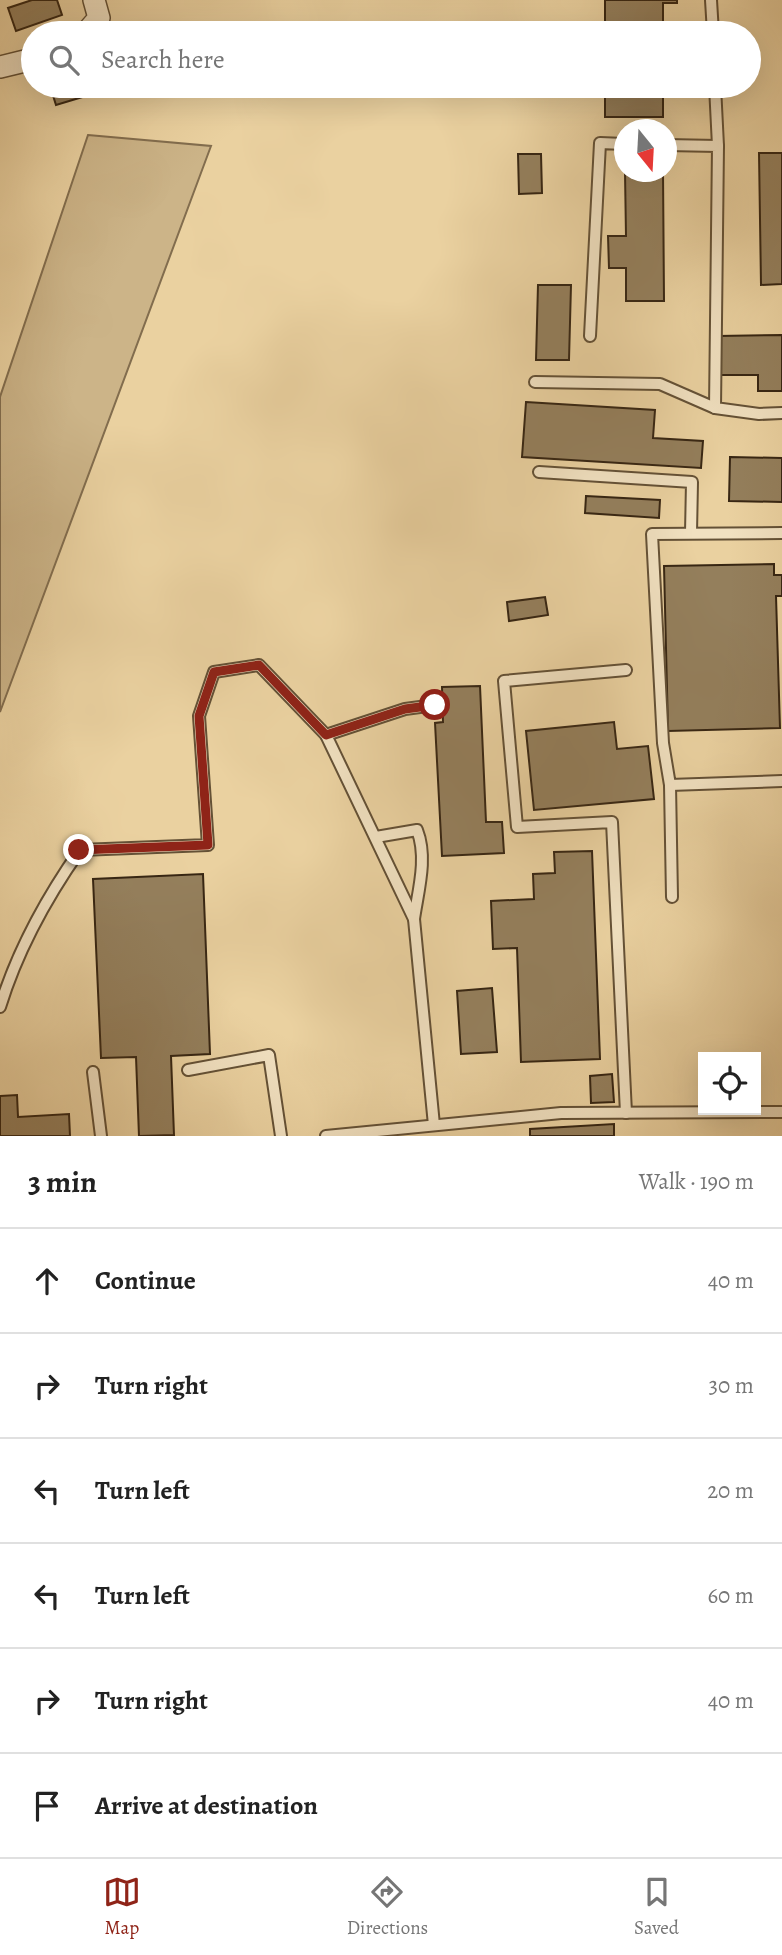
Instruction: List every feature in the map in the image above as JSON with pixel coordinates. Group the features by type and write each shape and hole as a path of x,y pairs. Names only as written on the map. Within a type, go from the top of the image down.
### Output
{"street":[{"path":"0,67 21,62"}],"lane":[{"path":"711,0 712,21"},
{"path":"715,408 718,146 716,98"},
{"path":"590,336 600,143 614,144"},
{"path":"677,145 718,146"},
{"path":"535,382 660,384 715,408 760,414 782,413"},
{"path":"539,472 692,482 691,533"},
{"path":"672,897 670,785 663,743 652,534 782,533"},
{"path":"0,1007 8,981 58,881 79,850 208,845 199,716 214,672 259,665 326,735 414,919"},
{"path":"626,670 504,681 517,827 612,822 626,1113"},
{"path":"326,735 405,709 435,705"},
{"path":"670,785 782,781"},
{"path":"376,837 417,831 421,841 422,872 414,919 434,1125"},
{"path":"188,1070 269,1055 281,1136"},
{"path":"93,1072 102,1136"},
{"path":"326,1136 561,1113 782,1112"}],"shaded area":[{"path":"88,135 211,146 0,712 0,397"}],"building":[{"path":"32,0 57,0 62,15 45,21 21,21 21,29 16,31 8,8"},
{"path":"605,0 677,0 677,3 663,3 663,21 605,21"},
{"path":"54,98 79,98 56,105"},
{"path":"605,98 663,98 663,117 605,117"},
{"path":"759,153 782,153 782,284 761,285"},
{"path":"518,154 541,154 542,193 519,194"},
{"path":"625,182 663,182 664,301 626,301 626,268 609,268 608,236 626,236"},
{"path":"538,285 571,285 569,360 536,360"},
{"path":"782,335 782,391 758,391 758,375 718,375 718,336"},
{"path":"526,402 655,410 653,438 703,441 701,468 522,457"},
{"path":"730,457 782,458 782,502 729,501"},
{"path":"586,496 660,500 659,518 585,513"},
{"path":"774,564 774,575 782,575 782,596 776,596 780,728 668,731 664,566"},
{"path":"545,597 548,615 509,621 507,602"},
{"path":"480,686 486,822 502,822 504,853 442,856 435,723 443,722 442,687"},
{"path":"614,722 617,749 648,746 654,799 534,810 526,731"},
{"path":"592,851 600,1059 521,1062 517,948 493,949 491,901 534,899 533,874 555,873 554,852"},
{"path":"203,874 210,1054 171,1056 174,1135 139,1136 136,1057 101,1058 93,879"},
{"path":"492,988 497,1052 461,1054 457,991"},
{"path":"612,1074 614,1102 591,1103 590,1076"},
{"path":"17,1095 18,1117 69,1114 70,1136 0,1136 0,1096"},
{"path":"614,1124 614,1136 530,1136 530,1129"}],"route":[{"path":"79,850 208,845 199,716 214,672 259,665 326,735 405,709 435,705"}]}
